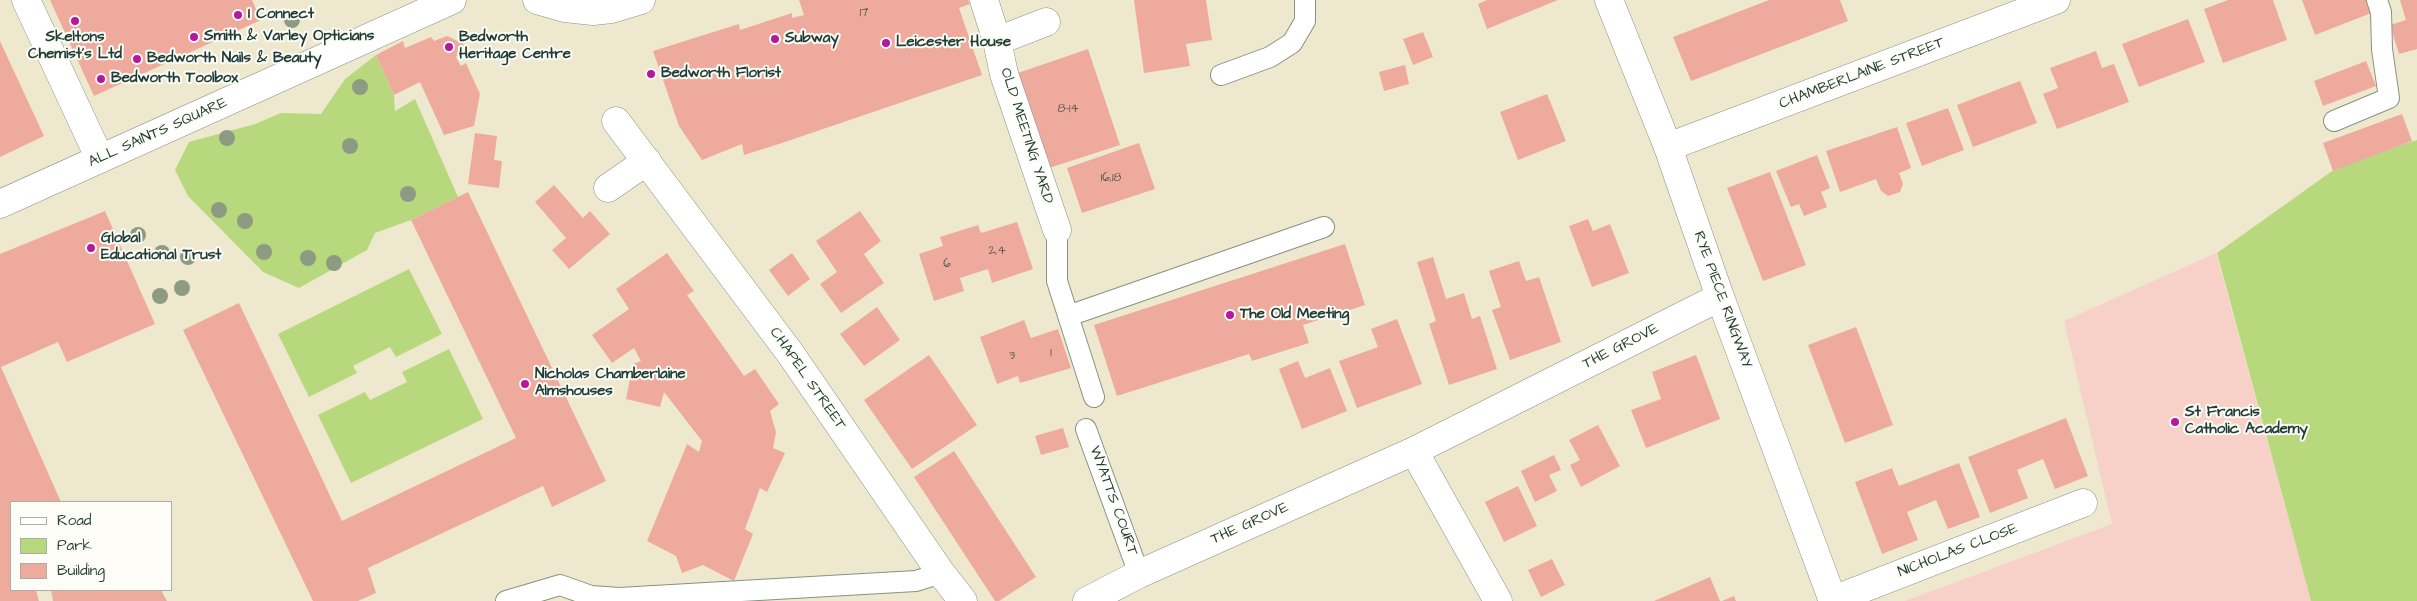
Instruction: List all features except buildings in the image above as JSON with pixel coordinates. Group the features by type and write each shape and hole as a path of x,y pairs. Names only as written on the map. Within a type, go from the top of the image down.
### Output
{"street":[{"path":"26,0 100,159"},
{"name":"ALL SAINTS SQUARE","path":"0,204 452,0"},
{"path":"538,0 580,11 593,11 611,9 641,0"},
{"name":"OLD MEETING YARD","path":"984,0 997,41 1004,74 1057,230"},
{"name":"RYE PIECE RINGWAY","path":"1609,0 1668,147 1720,296 1833,600"},
{"name":"CHAMBERLAINE STREET","path":"1668,147 2056,0"},
{"path":"997,41 1046,22"},
{"name":"CHAPEL STREET","path":"616,121 790,354 941,573 963,601"},
{"path":"608,188 647,161"},
{"name":"THE GROVE","path":"1087,601 1139,574 1414,451 1720,296"},
{"path":"1414,451 1498,601"},
{"name":"NICHOLAS CLOSE","path":"1833,600 2082,502"}],"lane":[{"path":"1221,75 1270,57 1292,43 1305,20 1306,0"},
{"path":"2334,121 2389,98 2382,49 2381,12 2377,0"},
{"path":"1068,316 1324,227"},
{"path":"1057,230 1057,281 1094,397"},
{"name":"WYATTS COURT","path":"1086,429 1139,574"},
{"path":"506,601 560,585 591,596 619,598 916,581 941,573"}],"shaded area":[{"name":"St Francis Catholic Academy","path":"2216,253 2311,601 1905,601 2112,524 2064,321"}],"green space":[{"path":"376,55 394,95 395,111 415,99 458,197 411,220 375,233 367,250 299,288 263,272 188,196 175,170 189,142 255,124 281,113 321,114 345,79"},
{"path":"2417,140 2417,601 2311,601 2217,253 2342,164"},
{"path":"409,269 442,334 396,357 390,347 353,366 357,373 309,397 278,334"},
{"path":"449,349 483,419 351,483 318,415 365,392 370,400 407,382 402,372"}],"place":[{"name":"I Connect","path":"238,15"},
{"name":"Skeltons Chemist's Ltd","path":"75,21"},
{"name":"Smith & Varley Opticians","path":"194,37"},
{"name":"Subway","path":"775,39"},
{"name":"Leicester House","path":"886,43"},
{"name":"Bedworth Heritage Centre","path":"449,47"},
{"name":"Bedworth Nails & Beauty","path":"137,59"},
{"name":"Bedworth Florist","path":"651,74"},
{"name":"Bedworth Toolbox","path":"101,79"},
{"name":"Global Educational Trust","path":"91,248"},
{"name":"The Old Meeting","path":"1230,315"},
{"name":"Nicholas Chamberlaine Almshouses","path":"525,384"},
{"name":"St Francis Catholic Academy","path":"2175,422"}]}
